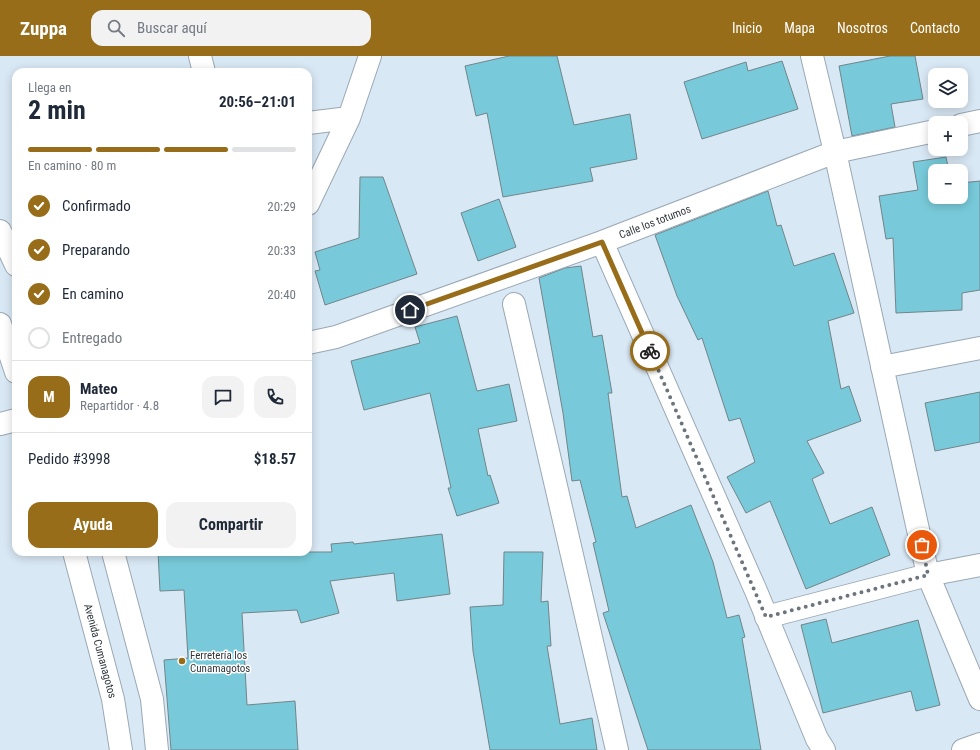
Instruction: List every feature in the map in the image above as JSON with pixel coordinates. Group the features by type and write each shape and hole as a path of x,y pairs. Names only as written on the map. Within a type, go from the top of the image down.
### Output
{"street":[{"path":"200,56 203,68"},
{"path":"312,196 349,118 370,56"},
{"path":"812,56 835,152 928,575 980,699"},
{"path":"312,123 349,118"},
{"path":"968,124 980,121"},
{"name":"Calle los totumos","path":"312,342 336,337 602,242 835,152 928,132"},
{"path":"0,231 12,256"},
{"path":"602,242 766,617 817,739 824,750"},
{"path":"514,304 617,750"},
{"path":"0,324 12,360"},
{"path":"882,367 980,348"},
{"path":"0,424 12,421"},
{"name":"Avenida Cumanagotos","path":"75,556 113,700 121,750"},
{"path":"114,556 152,699 157,750"},
{"path":"766,617 928,575 980,564"},
{"path":"963,750 980,744"}],"building":[{"path":"509,56 557,56 574,125 630,114 637,159 590,168 593,181 503,197 487,113 476,116 465,66"},
{"path":"890,56 915,56 923,99 891,104 895,127 852,136 839,66"},
{"path":"782,61 798,109 702,139 684,82 746,62 748,71"},
{"path":"946,157 948,164 928,164 928,204 968,204 968,182 980,181 980,290 962,293 962,310 896,313 893,238 886,239 879,196 918,190 913,162"},
{"path":"360,177 383,177 417,274 325,305 315,271 320,270 315,252 359,238"},
{"path":"768,191 777,226 781,225 794,266 834,253 854,313 828,321 841,389 849,386 861,421 807,441 824,473 812,479 830,524 872,507 890,555 806,589 770,501 746,513 727,477 755,462 740,418 729,421 702,338 698,340 677,296 655,235"},
{"path":"499,199 516,247 478,261 461,213"},
{"path":"581,266 593,337 602,335 612,393 608,393 622,497 627,496 636,528 691,505 713,562 727,618 739,615 745,637 742,638 761,750 648,750 603,613 609,611 593,543 596,542 580,480 572,481 563,413 539,278 565,268"},
{"path":"457,316 477,391 509,384 517,421 478,429 488,476 490,475 499,503 457,516 448,488 451,488 430,393 364,410 351,361 420,343 415,327"},
{"path":"980,392 980,442 935,451 925,403"},
{"path":"442,534 450,594 397,601 394,573 330,581 339,613 301,623 297,610 242,613 247,705 295,701 298,750 171,750 164,660 188,658 184,590 160,591 158,556 312,556 312,552 332,552 331,544 353,542 354,544"},
{"path":"504,552 543,552 541,602 548,601 551,646 547,646 560,724 592,718 597,750 490,750 473,651 470,607 503,605"},
{"path":"826,619 832,643 918,620 940,705 916,711 911,691 823,713 801,625"}],"way so far":[{"path":"650,351 756,591 766,617 928,575 922,545"}],"place":[{"name":"Ferretería los Cunamagotos","path":"182,661"}],"route":[{"path":"410,310 602,242 650,351"}]}
